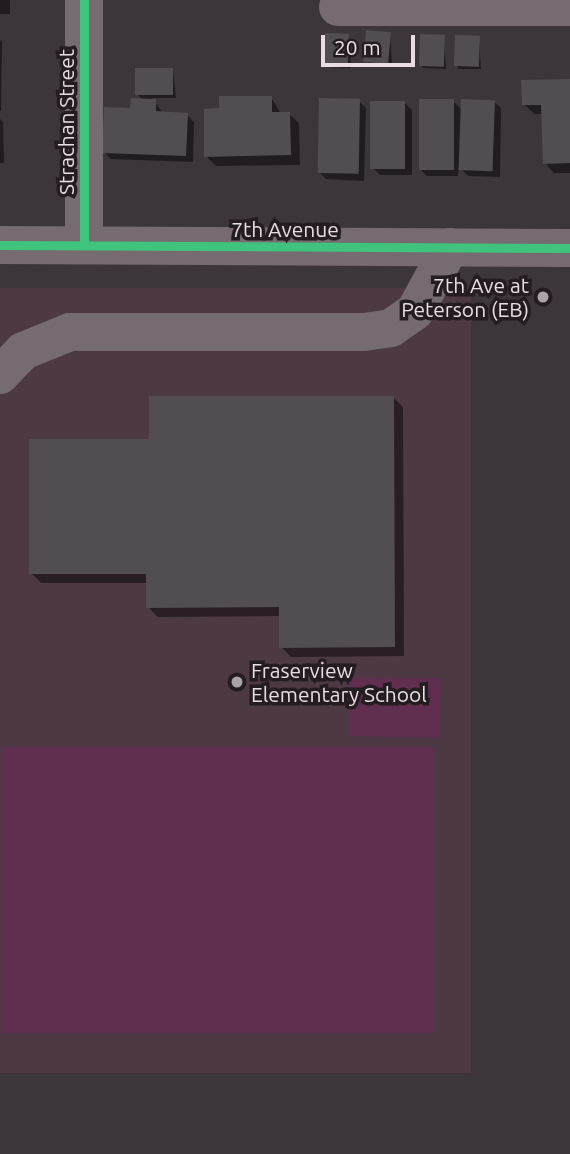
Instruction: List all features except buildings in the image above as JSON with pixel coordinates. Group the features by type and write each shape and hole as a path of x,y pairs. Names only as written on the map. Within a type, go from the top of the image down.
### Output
{"street":[{"name":"Strachan Street","path":"84,0 84,245"},
{"path":"338,7 570,7"},
{"name":"7th Avenue","path":"0,245 570,248"},
{"path":"0,374 23,351 70,332 364,332 391,328 415,311 450,247"}],"shaded area":[{"name":"Fraserview Elementary School","path":"0,288 471,288 471,1073 0,1073"},
{"path":"350,677 441,679 440,738 349,736"},
{"path":"1,747 434,747 434,1033 1,1033"}],"cycle path":[{"path":"84,0 84,245"},
{"path":"0,245 570,248"}],"place":[{"name":"7th Ave at Peterson (EB)","path":"543,297"},
{"name":"Fraserview Elementary School","path":"237,682"}]}
